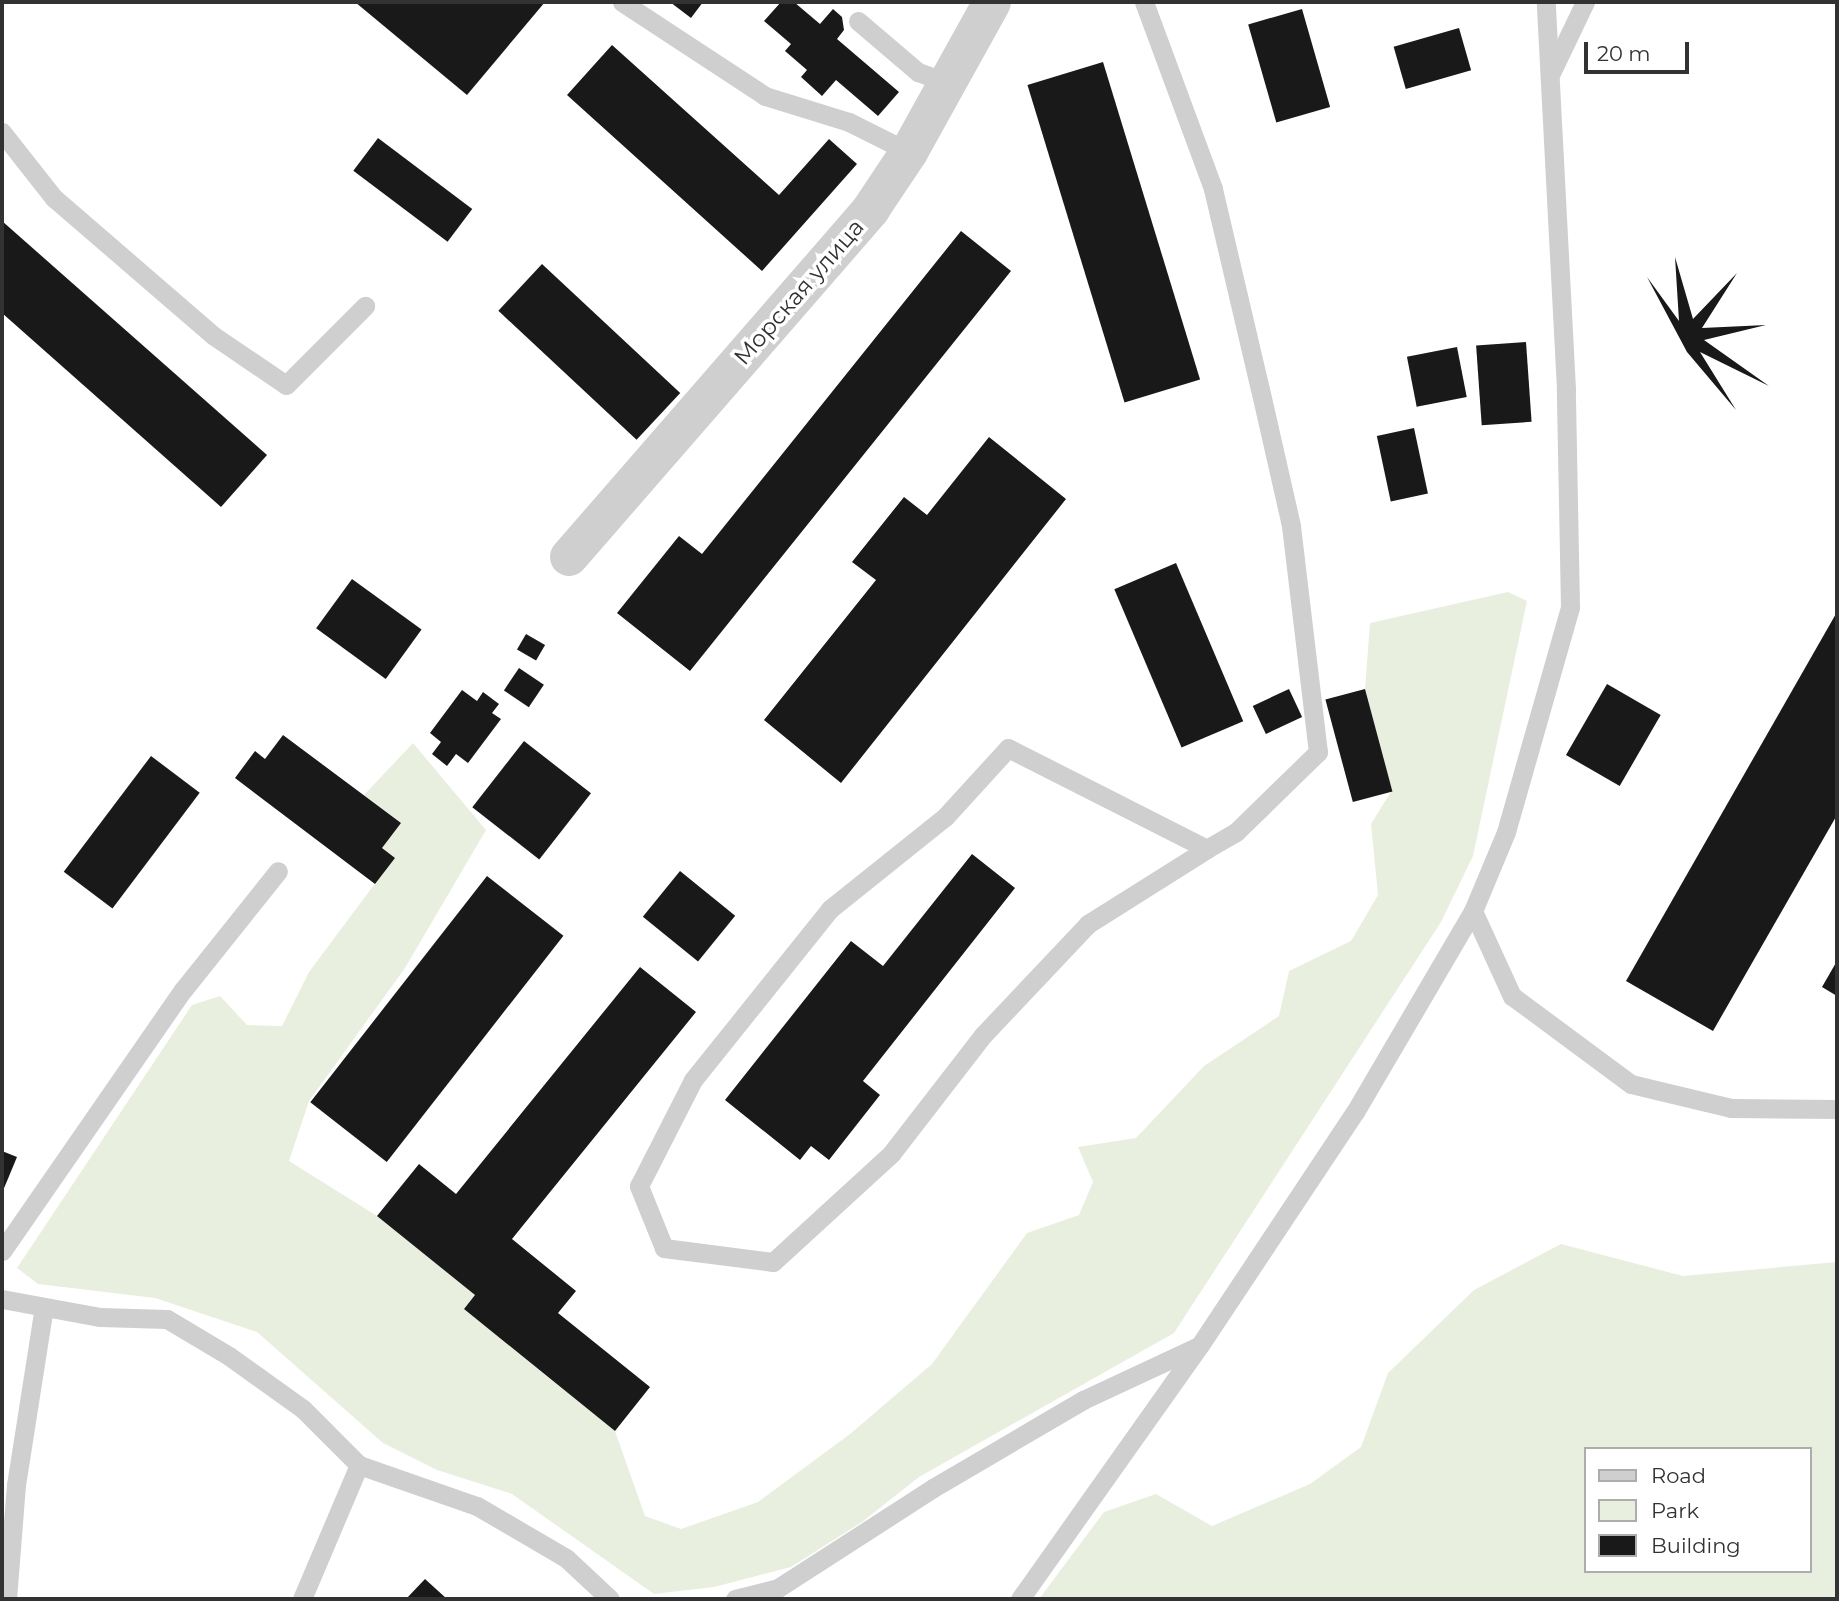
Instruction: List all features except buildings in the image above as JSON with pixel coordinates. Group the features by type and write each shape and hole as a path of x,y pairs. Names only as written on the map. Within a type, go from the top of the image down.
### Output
{"street":[{"name":"Морская улица","path":"569,556 827,262 909,152 992,2"}],"lane":[{"path":"622,2 765,96 849,122 909,152"},
{"path":"1144,2 1213,189 1260,389 1291,526 1318,752 1236,832 1088,924 983,1035 891,1154 773,1262 664,1248 639,1186 693,1080 830,909 945,817 1008,748 1207,849"},
{"path":"1020,1599 1200,1345 1355,1112 1473,911 1506,832 1570,607 1566,388 1546,2"},
{"path":"1550,75 1585,2"},
{"path":"858,21 918,72 946,82"},
{"path":"2,132 54,198 214,336 286,385 365,306"},
{"path":"2,1251 183,990 278,872"},
{"path":"1473,911 1512,996 1631,1084 1731,1108 1837,1109"},
{"path":"2,1299 100,1317 167,1319 229,1356 303,1409 359,1465 477,1506 566,1558 610,1599"},
{"path":"6,1599 16,1485 44,1307"},
{"path":"736,1599 778,1588 933,1488 1083,1400 1200,1345"},
{"path":"302,1599 359,1465"}],"green space":[{"path":"1508,592 1527,601 1473,856 1441,922 1174,1333 919,1477 862,1522 791,1567 714,1587 654,1594 512,1494 437,1470 383,1443 257,1332 155,1298 38,1284 17,1268 192,1005 220,996 247,1025 282,1026 309,972 394,858 382,848 401,823 364,795 413,743 486,830 405,968 309,1101 289,1161 377,1216 475,1295 464,1309 615,1431 645,1516 681,1529 758,1502 850,1434 932,1364 1027,1233 1079,1215 1093,1182 1078,1147 1136,1138 1204,1066 1279,1016 1289,971 1351,941 1378,895 1371,824 1392,790 1365,689 1370,623"},
{"path":"1561,1244 1683,1276 1837,1262 1837,1599 1039,1599 1104,1512 1156,1494 1212,1526 1310,1484 1361,1447 1388,1373 1474,1290"}]}
